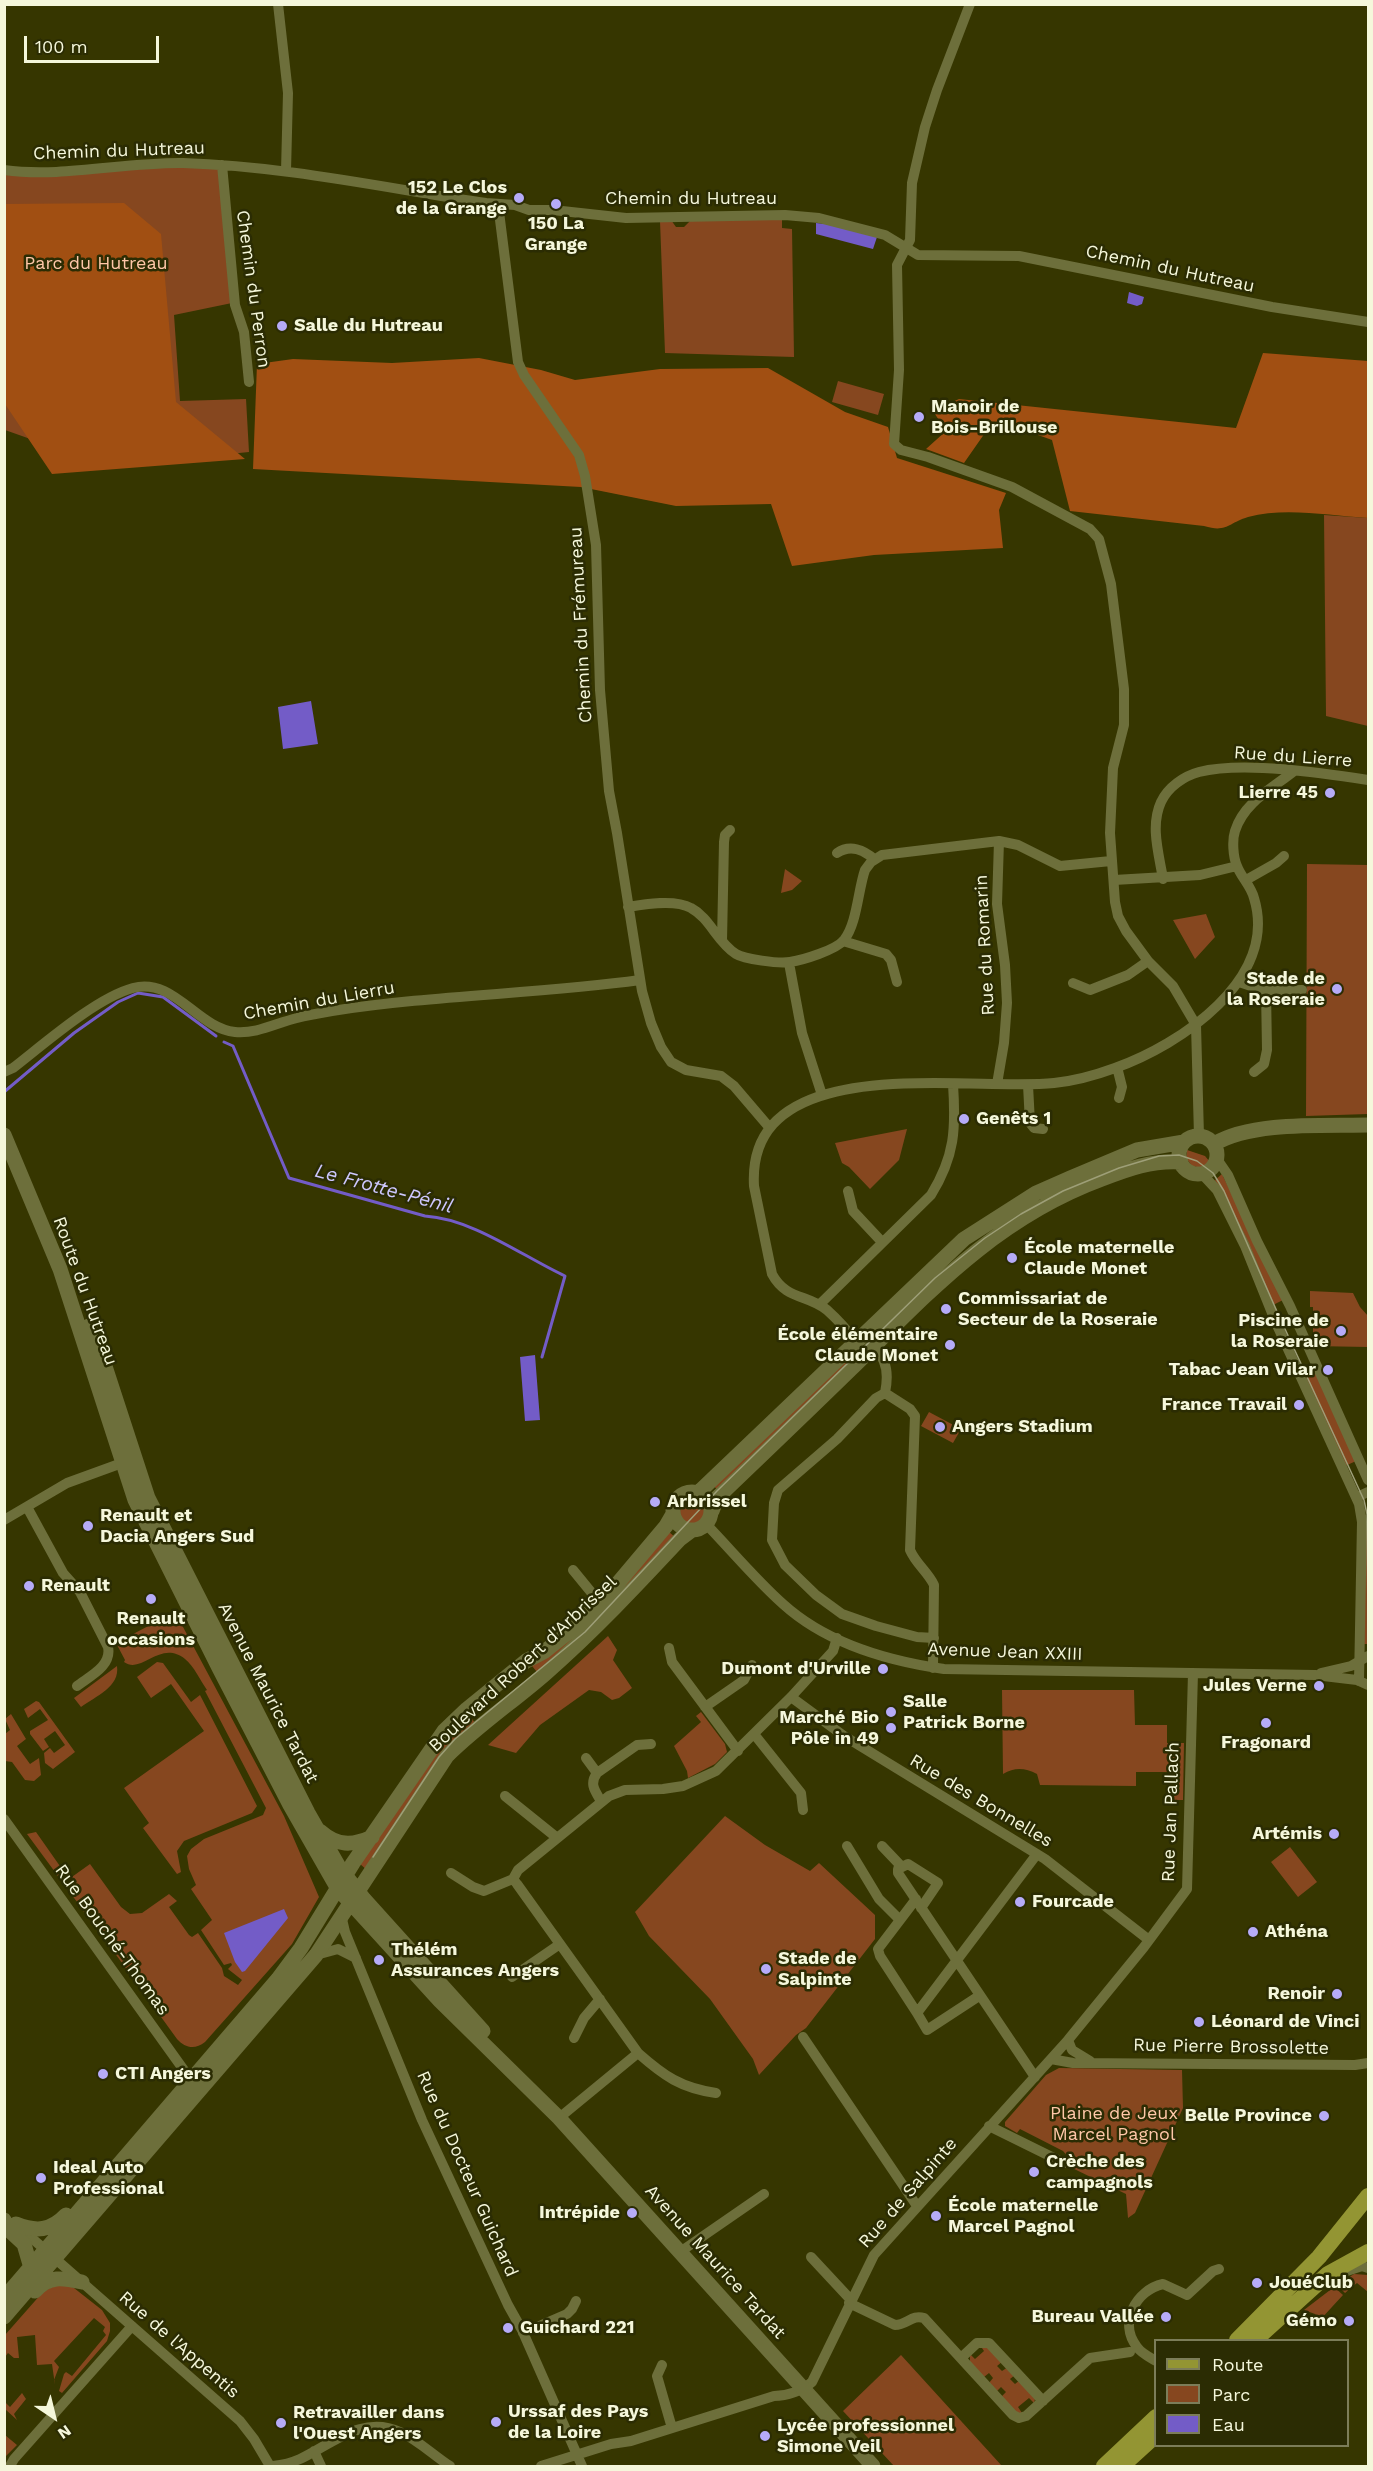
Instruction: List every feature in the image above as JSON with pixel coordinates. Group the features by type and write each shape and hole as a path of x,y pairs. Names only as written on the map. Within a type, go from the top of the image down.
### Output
{"main road":[{"path":"1238,2339 1305,2273 1368,2196"},
{"path":"1256,2339 1328,2274 1368,2252"},
{"path":"1104,2466 1154,2418"},
{"path":"1122,2466 1154,2436"}],"street":[{"path":"278,4 288,93 286,171"},
{"path":"970,4 925,127 912,183 910,240 898,262 899,370 894,444 896,448 1012,487 1096,533 1106,560 1114,604 1124,689 1125,716 1113,768 1110,833 1118,916 1125,931 1148,961 1173,986 1196,1025 1199,1136"},
{"name":"Chemin du Hutreau","path":"4,170 65,171 150,163 222,165 286,171 515,205 529,210 553,210 629,218 785,215 819,218 885,235 905,248 924,255 1019,256 1272,307 1368,322"},
{"name":"Chemin du Perron","path":"222,165 235,305 244,332 249,382"},
{"name":"Chemin du Frémureau","path":"498,204 518,362 524,375 579,455 585,476 596,545 600,690 609,791 640,980 651,1023 667,1058 686,1070 721,1076 734,1086 769,1127"},
{"name":"Rue du Lierre","path":"1163,879 1155,835 1160,803 1174,785 1198,772 1218,768 1294,771 1368,780"},
{"path":"885,1367 860,1349 827,1310 785,1292 772,1274 753,1171 756,1153 769,1127 795,1105 822,1095 875,1086 1055,1083 1117,1067 1168,1044 1196,1025 1239,982 1251,957 1258,918 1254,898 1237,866 1234,832 1249,807 1263,792 1294,771"},
{"path":"722,941 724,842 725,835 730,830"},
{"path":"628,908 685,905 698,912 736,954 746,958 789,963 834,948 843,941 849,932 863,875 874,859 887,854 999,841 1018,845 1060,866 1111,861"},
{"name":"Rue du Romarin","path":"997,1084 1004,1043 1007,1003 1005,964 997,904 999,841"},
{"path":"837,852 851,848 867,852 874,859"},
{"path":"1246,880 1284,856"},
{"path":"1114,880 1163,879 1200,875 1237,866"},
{"path":"843,941 886,954 893,965 897,982"},
{"path":"1074,983 1090,990 1128,975 1148,961"},
{"path":"789,963 802,1033 822,1095"},
{"name":"Chemin du Lierru","path":"4,1072 78,1019 117,995 134,988 149,987 161,990 203,1017 234,1032 258,1030 296,1018 333,1011 640,980"},
{"path":"1239,982 1266,991 1302,990"},
{"path":"1254,1072 1264,1064 1267,1050 1266,991"},
{"path":"1117,1067 1122,1087 1119,1098"},
{"path":"819,1305 931,1195 944,1174 952,1150 954,1109 952,1084"},
{"path":"1028,1085 1030,1123 1034,1128 1043,1129"},
{"path":"1368,1125 1264,1129 1224,1138 1216,1152 1213,1167 1202,1174 1191,1173 1180,1162 1180,1151 1184,1142 1199,1136 1210,1140 1216,1152 1228,1175 1257,1243 1290,1306 1368,1480"},
{"name":"Route du Hutreau","path":"4,1135 60,1269 122,1463"},
{"path":"1216,1152 1244,1141 1281,1137 1368,1135"},
{"name":"Boulevard Robert d'Arbrissel","path":"50,2254 179,2114 315,1955 447,1756 547,1673 600,1624 680,1539 703,1522 721,1495 964,1239 1036,1193 1137,1150 1184,1142"},
{"name":"Boulevard Robert d'Arbrissel","path":"699,1492 860,1349 875,1343 955,1267 1035,1209 1074,1189 1132,1167 1149,1162 1180,1162"},
{"path":"1202,1174 1216,1190 1245,1246 1276,1323 1357,1497 1362,1516 1364,1683"},
{"path":"848,1191 853,1211 882,1242"},
{"name":"Avenue Maurice Tardat","path":"60,1269 73,1289 102,1357 148,1498 317,1829 346,1875 354,1898 440,2001 559,2118 873,2466"},
{"path":"875,1343 879,1355 885,1362 887,1381 885,1393"},
{"path":"885,1393 876,1398 837,1440 778,1490 774,1503 772,1540 785,1565 816,1595 842,1614 918,1637 934,1638"},
{"path":"885,1393 910,1409 915,1416 910,1550 914,1560 930,1577 934,1585 933,1668"},
{"path":"4,1520 67,1483 122,1463"},
{"name":"Avenue Maurice Tardat","path":"122,1463 139,1507 290,1805 338,1889 354,1898"},
{"path":"688,1491 699,1492 708,1499 703,1522 680,1526 673,1514 674,1505 679,1497 688,1491"},
{"path":"1357,1497 1368,1492"},
{"path":"27,1507 63,1572 80,1592 108,1647 109,1656 105,1664 77,1686"},
{"name":"Boulevard Robert d'Arbrissel","path":"100,2186 278,1979 301,1948 346,1875 444,1731 526,1661 545,1651 579,1624 666,1526 673,1514"},
{"name":"Avenue Jean XXIII","path":"703,1522 784,1605 813,1626 882,1656 933,1668 1315,1675 1364,1683"},
{"path":"573,1570 600,1603"},
{"path":"451,1873 484,1892 513,1879 518,1870 601,1802 625,1790 663,1789 693,1783 716,1771 791,1697 833,1651 837,1638"},
{"path":"669,1648 672,1662 738,1751"},
{"name":"Avenue Jean XXIII","path":"1315,1675 1350,1666 1364,1657"},
{"path":"705,1707 744,1680 752,1665"},
{"name":"Rue Jan Pallach","path":"1149,1940 1187,1889 1193,1673"},
{"name":"Rue des Bonnelles","path":"791,1697 854,1743 1037,1854 1149,1940"},
{"path":"754,1734 801,1793 803,1810"},
{"path":"601,1802 592,1785 597,1773 637,1745 651,1744"},
{"path":"586,1758 597,1773"},
{"path":"506,1796 556,1838"},
{"name":"Rue Bouché-Thomas","path":"4,1819 191,2080"},
{"path":"317,1829 332,1840 343,1844 359,1842 372,1837"},
{"path":"847,1846 879,1899 900,1920"},
{"path":"882,1846 901,1866"},
{"path":"917,2013 1037,1854"},
{"path":"901,1866 908,1864 938,1884 900,1920 880,1946 878,1954 927,2030 980,1996"},
{"path":"901,1866 898,1873 1035,2077"},
{"path":"513,1879 638,2053 665,2076 700,2091 716,2093"},
{"name":"Rue du Docteur Guichard","path":"338,1889 345,1932 422,2120 524,2333 582,2466"},
{"name":"Rue de Salpinte","path":"803,2388 812,2382 874,2255 1051,2060 1149,1940"},
{"path":"512,1977 560,1944"},
{"path":"315,1955 338,1949 356,1958"},
{"path":"574,2038 584,2018 600,1999"},
{"path":"803,2037 917,2206"},
{"path":"1068,2040 1072,2050 1093,2062"},
{"path":"559,2118 638,2053"},
{"name":"Rue Pierre Brossolette","path":"1051,2060 1073,2063 1354,2065 1368,2063"},
{"path":"179,2114 190,2092 191,2080 199,2083 209,2080"},
{"path":"989,2126 1064,2163"},
{"path":"8,2220 27,2228 44,2230 51,2228 60,2222 87,2192 100,2186"},
{"path":"4,2317 100,2186"},
{"path":"680,2252 765,2194"},
{"path":"8,2220 10,2231 24,2244 31,2268"},
{"name":"Rue de l'Appentis","path":"8,2220 50,2254 240,2421 272,2466"},
{"path":"4,2298 31,2268 50,2254"},
{"path":"811,2257 850,2302 895,2325 915,2317 924,2318 1016,2417 1026,2416 1090,2358 1130,2352"},
{"path":"1283,2315 1296,2309 1346,2271 1362,2266 1368,2268"},
{"path":"1154,2360 1140,2350 1131,2338 1129,2318 1134,2305 1159,2285 1167,2284 1187,2295 1213,2271 1219,2269"},
{"path":"4,2322 10,2322 38,2287 49,2279 60,2278 82,2282"},
{"path":"524,2333 567,2314 576,2301"},
{"path":"10,2466 64,2400 132,2326"},
{"path":"961,2358 977,2343 989,2343 1043,2401"},
{"path":"662,2365 657,2376 672,2428"},
{"path":"542,2466 803,2388"},
{"path":"272,2466 293,2462 351,2431 368,2427 386,2428 411,2438 450,2466"},
{"path":"314,2451 321,2466"}],"green space":[{"name":"Parc du Hutreau","path":"143,168 220,168 232,303 174,315 180,401 246,399 249,452 55,472 36,441 5,430 5,174"},
{"name":"Parc du Hutreau","path":"124,203 161,234 176,402 245,459 52,474 5,404 5,204"},
{"path":"671,220 676,227 684,227 691,220 782,220 782,228 792,229 794,357 665,353 660,221"},
{"path":"1263,353 1368,361 1368,518 1277,513 1248,517 1223,528 1212,528 1070,511 1052,440 1013,426 987,430 964,463 926,449 946,431 933,411 959,399 1236,428"},
{"path":"479,358 541,370 575,380 660,369 768,368 845,412 888,427 897,458 1006,493 999,510 1003,548 874,555 792,566 771,504 676,506 581,487 253,469 257,364 293,359 392,363"},
{"path":"838,381 884,394 878,415 832,402"},
{"path":"1324,515 1368,518 1368,726 1326,716"},
{"name":"Stade de la Roseraie","path":"1307,864 1368,865 1368,1114 1306,1116"},
{"path":"785,869 802,881 792,890 781,893"},
{"path":"1206,914 1215,937 1195,959 1173,920"},
{"path":"907,1129 899,1160 870,1189 849,1167 842,1163 835,1143"},
{"path":"1187,1150 1205,1156 1210,1162 1202,1168 1192,1166 1186,1158"},
{"path":"1222,1174 1283,1300 1271,1306 1215,1180"},
{"name":"Piscine de la Roseraie","path":"1310,1291 1353,1293 1368,1316 1368,1347 1313,1346 1313,1307 1310,1307"},
{"path":"845,1358 850,1363 718,1491 714,1486"},
{"path":"1316,1372 1356,1461 1345,1466 1304,1377"},
{"name":"Angers Stadium","path":"929,1412 961,1429 953,1443 921,1426"},
{"path":"693,1499 702,1503 706,1512 702,1521 693,1525 684,1521 680,1512 684,1503"},
{"path":"1365,1524 1368,1524 1368,1644 1364,1644"},
{"path":"669,1532 675,1537 602,1618 537,1672 532,1666"},
{"path":"175,1612 284,1816 319,1897 292,1944 205,2042 194,2047 187,2046 177,2039 93,1923 97,1919 90,1908 84,1912 27,1834 36,1832 69,1879 90,1864 121,1907 130,1914 142,1913 169,1894 177,1901 169,1907 189,1935 192,1937 198,1933 222,1968 224,1976 238,1985 242,1980 228,1969 231,1963 224,1965 201,1930 212,1920 191,1889 196,1885 189,1869 187,1856 191,1849 204,1839 263,1815 266,1808 205,1691 207,1690 188,1662 176,1654 167,1653 131,1665 124,1662 116,1643"},
{"path":"608,1636 617,1650 613,1660 632,1688 619,1698 612,1700 601,1692 589,1690 540,1725 516,1753 488,1745"},
{"path":"157,1662 163,1663 191,1702 200,1695 257,1806 252,1813 184,1841 177,1851 181,1872 177,1874 143,1828 149,1823 124,1788 204,1731 171,1684 151,1698 137,1677"},
{"path":"117,1666 115,1680 111,1685 81,1707 74,1698"},
{"path":"1002,1690 1134,1690 1135,1725 1167,1725 1167,1743 1184,1743 1183,1800 1174,1800 1170,1772 1136,1772 1136,1786 1040,1785 1037,1774 1028,1770 1016,1769 1003,1774"},
{"path":"36,1701 75,1752 53,1769 45,1763 44,1753 50,1748 54,1753 65,1745 55,1731 44,1739 49,1747 43,1751 30,1734 30,1731 48,1720 40,1709 28,1718 24,1709"},
{"path":"701,1712 725,1744 727,1752 715,1764 688,1778 687,1771 674,1746 701,1722 696,1716"},
{"path":"11,1714 26,1739 17,1746 30,1764 39,1758 41,1775 34,1781 25,1780 12,1762 5,1761 5,1734 10,1730 5,1719"},
{"path":"470,1716 475,1723 367,1870 360,1864 451,1733"},
{"name":"Stade de Salpinte","path":"725,1816 765,1845 810,1871 819,1863 875,1915 875,1939 806,2028 796,2035 759,2075 753,2059 710,1999 649,1936 635,1912"},
{"path":"1290,1847 1317,1882 1298,1897 1271,1862"},
{"name":"Plaine de Jeux Marcel Pagnol","path":"1059,2068 1182,2070 1183,2108 1135,2213 1128,2218 1126,2194 1070,2167 1070,2159 1063,2151 1020,2129 1017,2133 1005,2126 1005,2122 1046,2075"},
{"path":"1354,2274 1368,2275 1368,2292 1357,2283 1345,2293 1337,2285"},
{"path":"53,2286 74,2288 102,2310 110,2323 107,2341 62,2393 59,2391 64,2374 66,2372 72,2376 106,2335 103,2331 105,2327 94,2318 54,2361 59,2367 54,2379 52,2364 37,2365 35,2335 17,2337 19,2358 14,2358 8,2353 5,2357 5,2335 42,2293"},
{"path":"1334,2287 1343,2295 1320,2320 1315,2314 1304,2310"},
{"path":"983,2344 1003,2361 997,2366 1002,2371 1008,2367 1015,2375 1010,2379 1015,2384 1020,2380 1035,2399 1034,2403 1029,2398 1018,2407 1022,2413 1018,2414 1001,2397 1006,2392 1001,2387 996,2392 989,2383 993,2378 989,2373 984,2377 970,2362 970,2354 975,2359 984,2351 980,2345"},
{"path":"901,2355 1002,2466 894,2466 843,2411"},
{"path":"22,2393 26,2399 14,2414 17,2420 5,2409 5,2402 10,2407"},
{"path":"5,2435 17,2445 5,2457"}],"water":[{"path":"816,223 836,225 877,237 873,249 816,234"},
{"path":"1129,292 1144,297 1142,304 1137,306 1127,303"},
{"path":"311,701 318,744 283,749 278,707"},
{"path":"535,1355 540,1420 525,1421 520,1357"},
{"path":"284,1909 288,1918 242,1972 235,1962 224,1933"}],"waterway":[{"name":"Le Frotte-Pénil","path":"4,1092 74,1033 118,1002 138,993 163,997 216,1036"},
{"name":"Le Frotte-Pénil","path":"224,1042 233,1046 289,1178 461,1224 565,1276 542,1357"}],"tram line":[{"path":"373,1857 439,1757 455,1739 585,1632 717,1491 935,1278 985,1238 1021,1214 1063,1191 1119,1168 1159,1156 1179,1155 1197,1161 1213,1173 1224,1191 1364,1500 1367,1514 1368,1622"}],"place":[{"name":"152 Le Clos de la Grange","path":"519,198"},
{"name":"150 La Grange","path":"556,204"},
{"name":"Salle du Hutreau","path":"282,326"},
{"name":"Manoir de Bois-Brillouse","path":"919,417"},
{"name":"Lierre 45","path":"1330,793"},
{"name":"Stade de la Roseraie","path":"1337,989"},
{"name":"Genêts 1","path":"964,1119"},
{"name":"École maternelle Claude Monet","path":"1012,1258"},
{"name":"Commissariat de Secteur de la Roseraie","path":"946,1309"},
{"name":"Piscine de la Roseraie","path":"1341,1331"},
{"name":"École élémentaire Claude Monet","path":"950,1345"},
{"name":"Tabac Jean Vilar","path":"1328,1370"},
{"name":"France Travail","path":"1299,1405"},
{"name":"Angers Stadium","path":"940,1427"},
{"name":"Arbrissel","path":"655,1502"},
{"name":"Renault et Dacia Angers Sud","path":"88,1526"},
{"name":"Renault","path":"29,1586"},
{"name":"Renault occasions","path":"151,1599"},
{"name":"Dumont d'Urville","path":"883,1669"},
{"name":"Jules Verne","path":"1319,1686"},
{"name":"Salle Patrick Borne","path":"891,1712"},
{"name":"Fragonard","path":"1266,1723"},
{"name":"Marché Bio Pôle in 49","path":"891,1728"},
{"name":"Artémis","path":"1334,1834"},
{"name":"Fourcade","path":"1020,1902"},
{"name":"Athéna","path":"1253,1932"},
{"name":"Thélém Assurances Angers","path":"379,1960"},
{"name":"Stade de Salpinte","path":"766,1969"},
{"name":"Renoir","path":"1337,1994"},
{"name":"Léonard de Vinci","path":"1199,2022"},
{"name":"CTI Angers","path":"103,2074"},
{"name":"Belle Province","path":"1324,2116"},
{"name":"Crèche des campagnols","path":"1034,2172"},
{"name":"Ideal Auto Professional","path":"41,2178"},
{"name":"Intrépide","path":"632,2213"},
{"name":"École maternelle Marcel Pagnol","path":"936,2216"},
{"name":"JouéClub","path":"1257,2283"},
{"name":"Bureau Vallée","path":"1166,2317"},
{"name":"Gémo","path":"1349,2321"},
{"name":"Guichard 221","path":"508,2328"},
{"name":"Urssaf des Pays de la Loire","path":"496,2422"},
{"name":"Retravailler dans l'Ouest Angers","path":"281,2423"},
{"name":"Lycée professionnel Simone Veil","path":"765,2436"}]}
